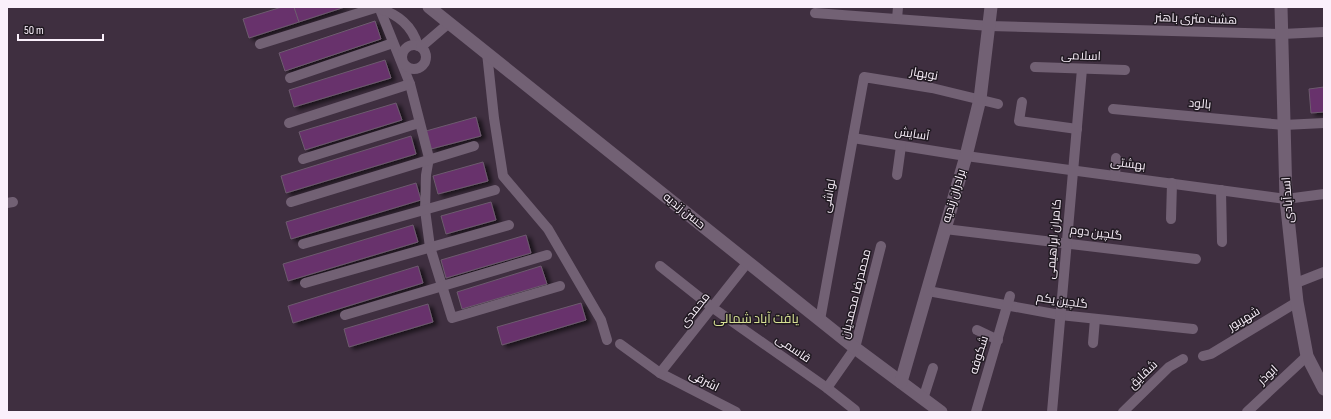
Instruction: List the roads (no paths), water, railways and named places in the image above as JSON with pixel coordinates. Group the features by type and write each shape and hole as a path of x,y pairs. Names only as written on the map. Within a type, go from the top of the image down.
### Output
{"street":[{"path":"260,44 379,7 396,14 415,35 419,46 426,54 423,66 411,69 407,68 402,61 402,54 406,48 419,46 449,23"},
{"path":"379,7 410,84 429,158 426,175 425,210 430,247 452,318 560,286"},
{"name":"حسن زندیه","path":"429,7 855,348 941,412"},
{"path":"897,19 898,7"},
{"name":"برادران زندیه","path":"901,382 928,291 944,228 966,156 980,99 992,7"},
{"name":"اسدآبادی","path":"1281,7 1286,199 1297,302 1308,356 1324,389"},
{"name":"هشت متری باهنر","path":"815,13 990,26 1282,34 1324,32"},
{"path":"290,78 393,43"},
{"path":"487,53 494,118 503,176 548,229 601,320 607,340"},
{"name":"اسلامی","path":"1036,67 1125,70"},
{"name":"کامران ابراهیمی","path":"1052,412 1082,69"},
{"name":"نوبهار","path":"864,77 932,88 998,104"},
{"name":"لواشی","path":"820,320 864,77"},
{"path":"288,123 410,84"},
{"path":"1022,102 1019,121 1077,129"},
{"name":"بالود","path":"1113,109 1284,125 1324,123"},
{"path":"303,160 419,123"},
{"name":"آسایش","path":"853,138 966,156"},
{"path":"291,202 429,158 474,146"},
{"path":"897,175 901,146"},
{"name":"بهشتی","path":"966,156 1286,199 1324,194"},
{"path":"1115,176 1116,158"},
{"path":"1171,219 1172,183"},
{"path":"303,244 495,190"},
{"path":"1221,190 1222,242"},
{"path":"305,283 509,225"},
{"name":"گلچین دوم","path":"944,228 1196,259"},
{"name":"محمدرضا محمدیان","path":"855,348 881,246"},
{"path":"344,315 547,255"},
{"name":"محمدی","path":"660,373 748,262"},
{"name":"قاسمی","path":"660,266 713,308 827,388 855,410"},
{"path":"1296,283 1324,272"},
{"name":"گلچین یکم","path":"928,291 1060,316 1193,329"},
{"name":"شکوفه","path":"976,412 1010,296"},
{"name":"شهریور","path":"1203,356 1211,354 1297,302"},
{"path":"1093,343 1094,319"},
{"path":"977,330 998,340"},
{"name":"اشرفی","path":"620,344 660,373 736,412"},
{"path":"827,388 855,348"},
{"name":"ابوذر","path":"1247,412 1308,356"},
{"name":"شقایق","path":"1123,412 1169,368 1183,359"},
{"path":"921,412 923,399 933,368"}],"district":[{"name":"یافت آباد شمالی","path":"756,319"}]}
